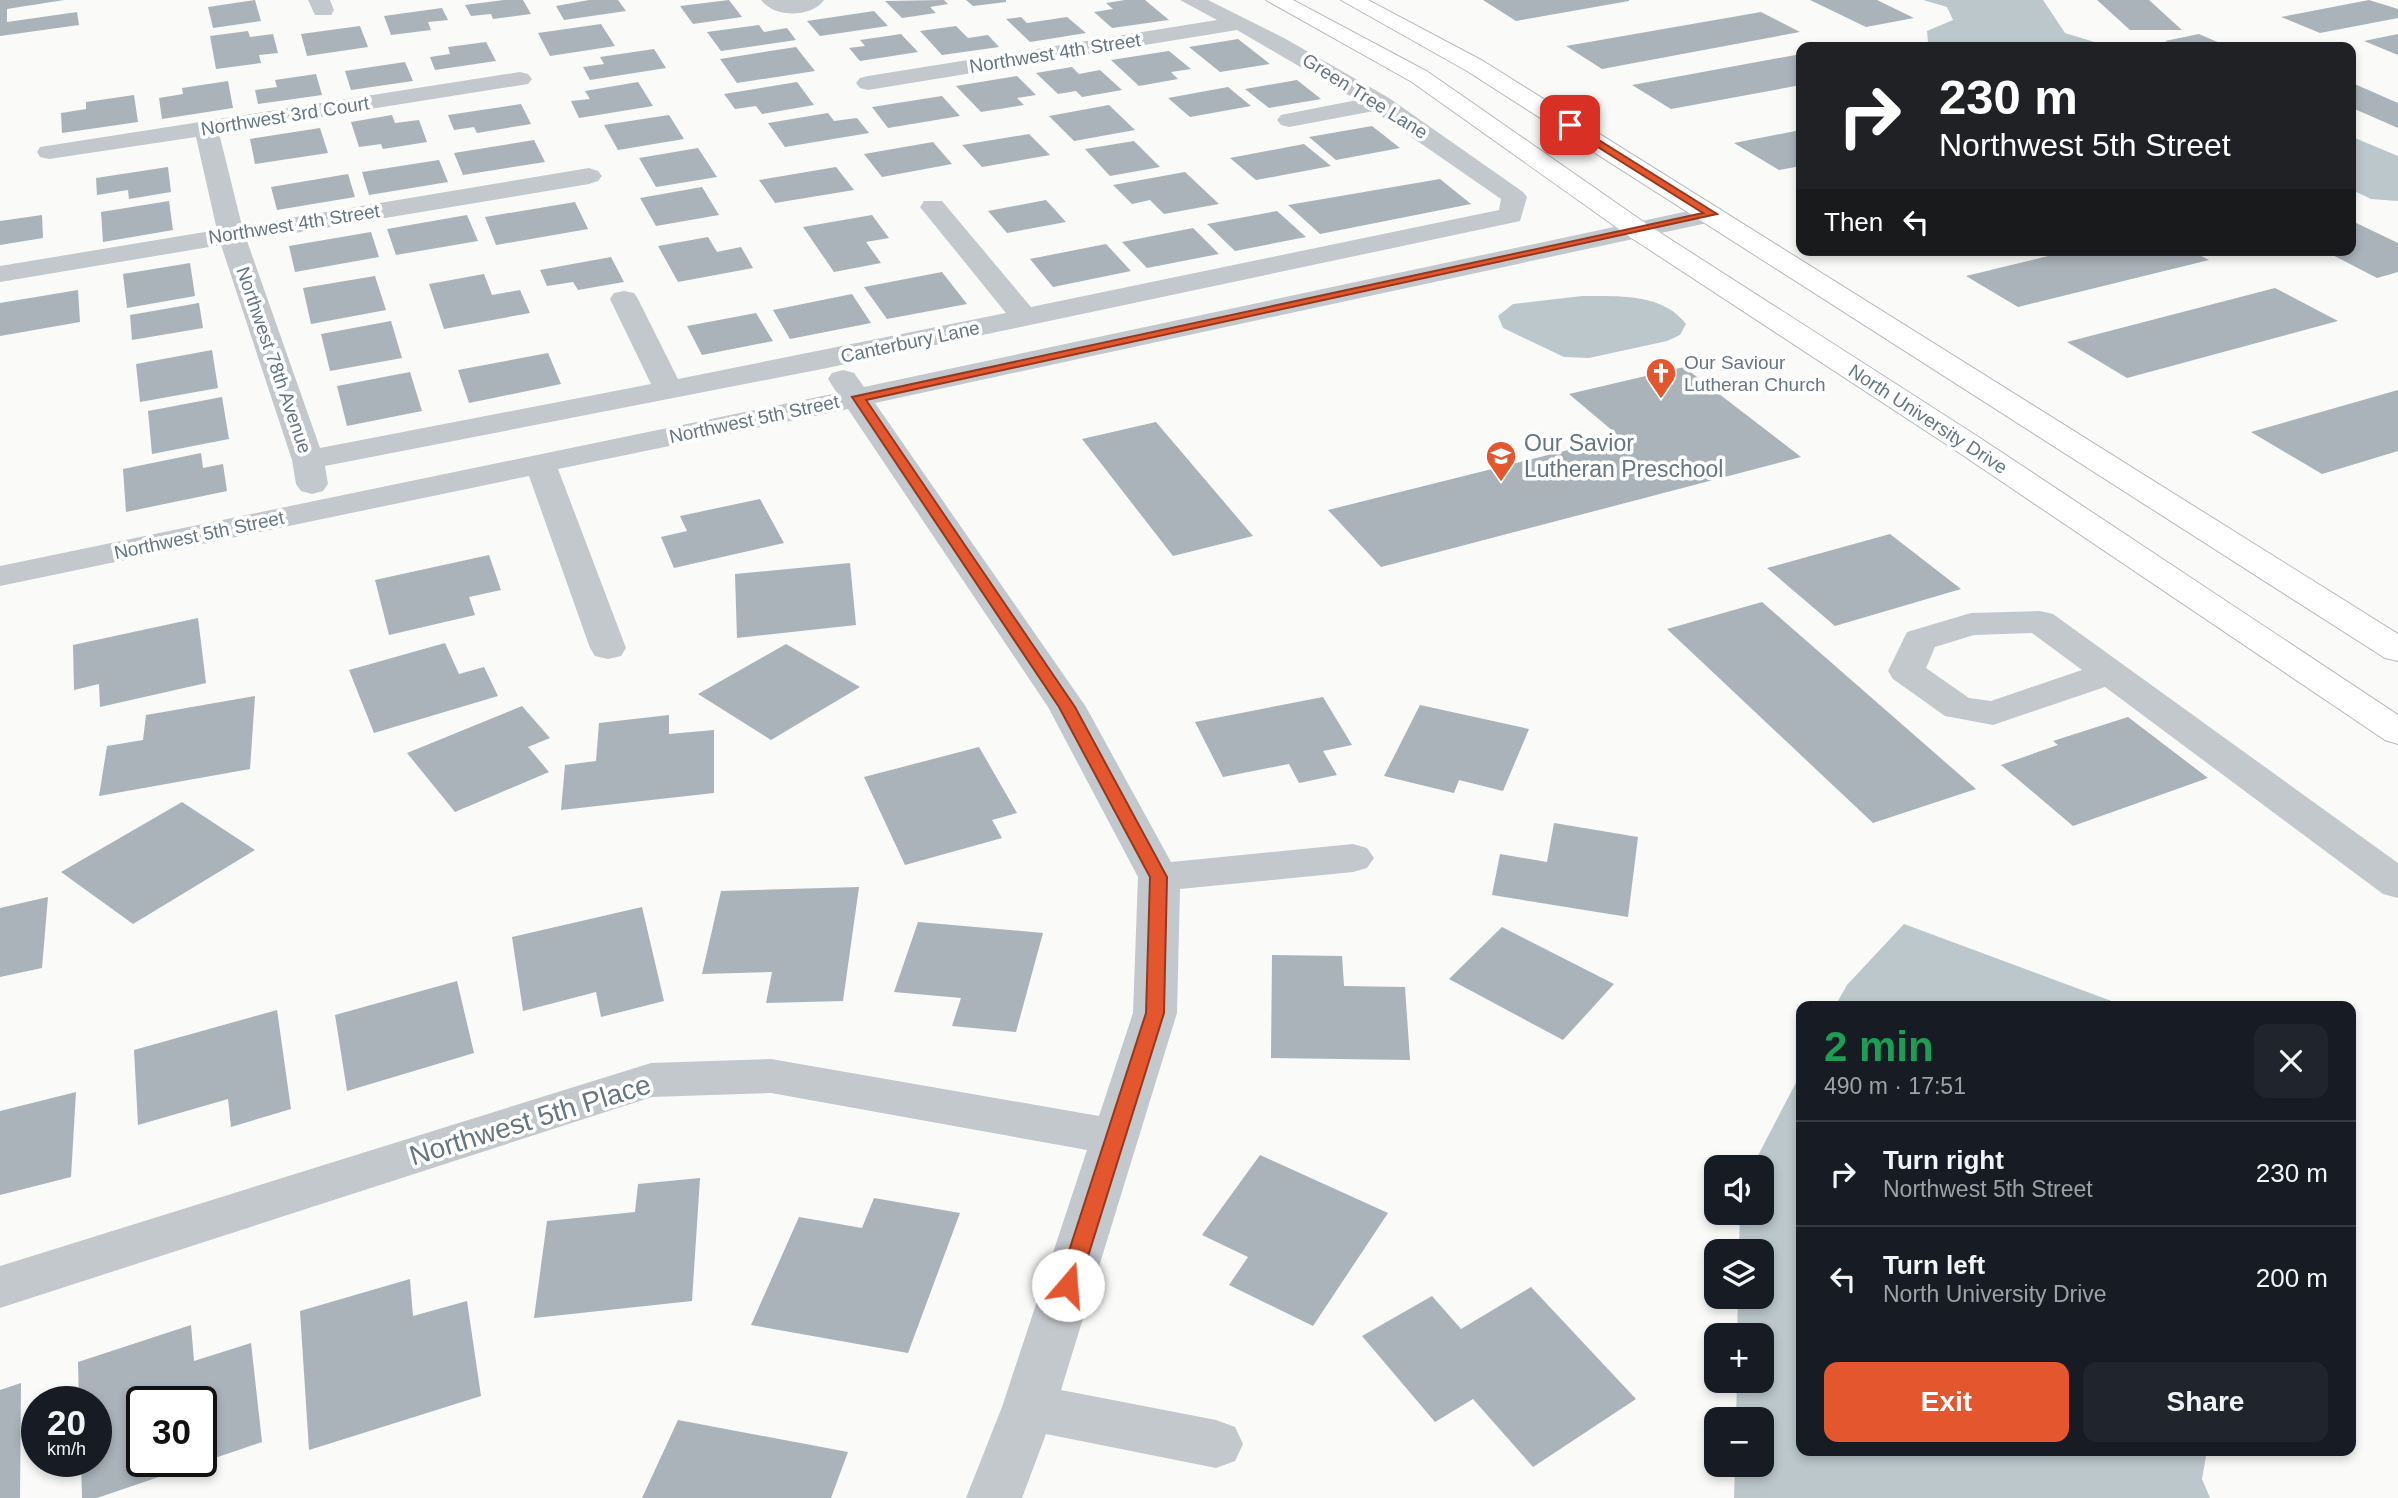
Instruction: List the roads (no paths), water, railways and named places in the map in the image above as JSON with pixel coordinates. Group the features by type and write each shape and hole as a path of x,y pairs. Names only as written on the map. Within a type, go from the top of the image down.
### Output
{"main road":[{"name":"North University Drive","path":"1277,0 1420,77 1639,231 1966,443 2398,732"},
{"path":"1352,0 1475,66 2398,650"}],"street":[{"path":"772,0 778,5 793,6 813,0"},
{"name":"Green Tree Lane","path":"1191,0 1242,23 1381,103 1514,197 1511,215"},
{"name":"Northwest 4th Street","path":"868,83 1242,23"},
{"name":"Northwest 3rd Court","path":"49,152 520,79"},
{"path":"1289,120 1381,103"},
{"name":"Northwest 78th Avenue","path":"206,128 231,234 309,460 317,511"},
{"name":"Northwest 4th Street","path":"0,274 589,176"},
{"path":"933,207 1025,318"},
{"name":"Northwest 5th Street","path":"0,576 858,397 1712,214"},
{"name":"Canterbury Lane","path":"309,460 827,359 1511,215"},
{"path":"624,299 669,390"},
{"path":"827,359 858,397 1067,707 1159,877 1155,1013 1029,1408 994,1498"},
{"path":"540,463 608,648"},
{"path":"2111,673 1993,713 1958,708 1906,671 1920,640 1971,624 2039,622 2111,673 2398,884"},
{"path":"1159,877 1353,858"},
{"name":"Northwest 5th Place","path":"0,1287 651,1080 771,1076 1116,1137"},
{"path":"1029,1408 1216,1444"}],"place":[{"name":"Our Saviour Lutheran Church","path":"1661,400"},
{"name":"Our Savior Lutheran Preschool","path":"1501,483"}]}
